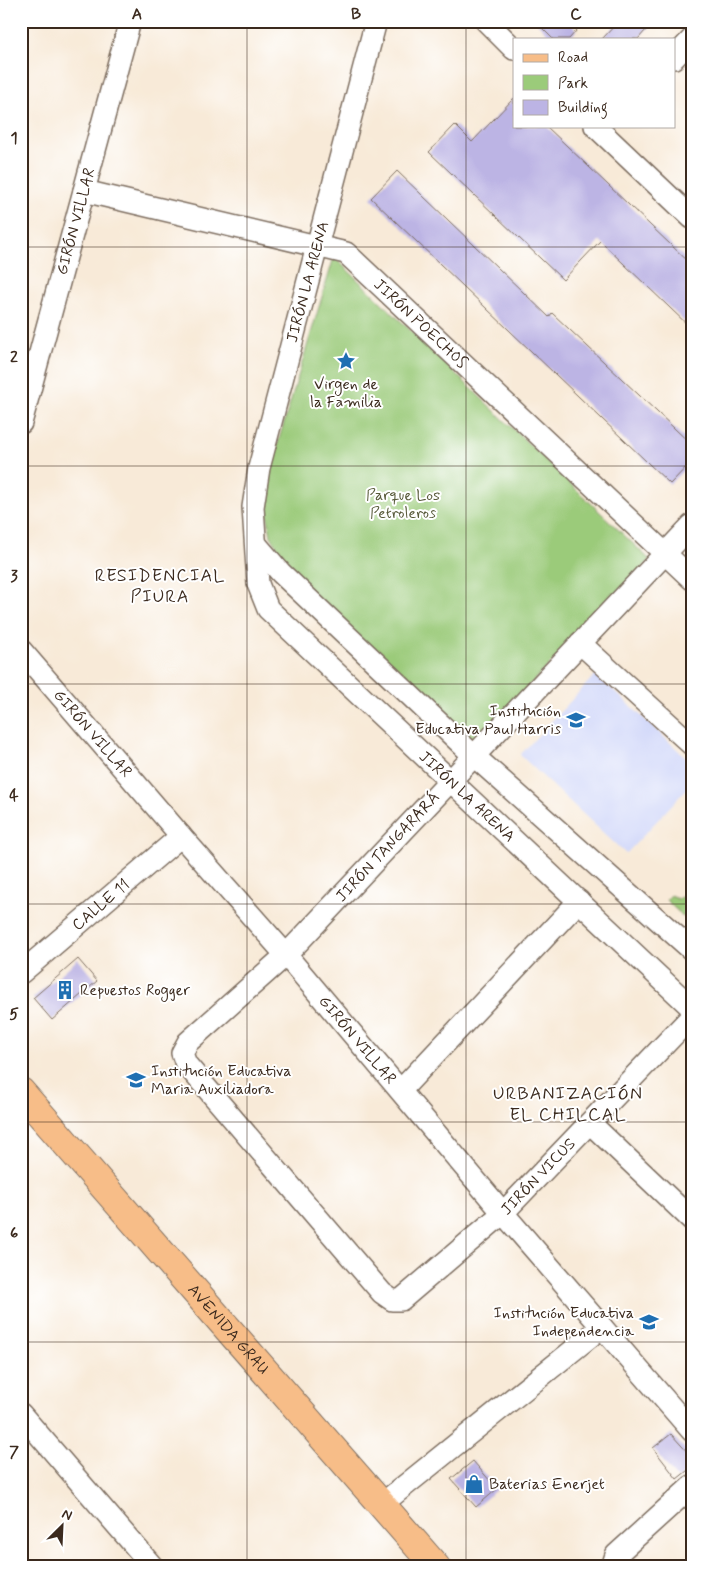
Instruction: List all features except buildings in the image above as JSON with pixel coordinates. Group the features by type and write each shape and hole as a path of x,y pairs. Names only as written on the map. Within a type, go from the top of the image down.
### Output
{"main road":[{"name":"AVENIDA GRAU","path":"21,1092 436,1567"}],"street":[{"name":"GIRÓN VILLAR","path":"21,423 27,382 84,191 130,21"},
{"name":"JIRÓN LA ARENA","path":"376,21 259,468 253,507 258,584 268,609 692,1008"},
{"path":"486,21 513,48"},
{"path":"676,56 692,38"},
{"path":"604,129 692,218"},
{"name":"JIRÓN POECHOS","path":"84,191 346,253 692,579"},
{"name":"JIRÓN TANGARARÁ","path":"392,1300 382,1293 186,1064 182,1053 188,1042 286,955 692,525"},
{"path":"256,544 300,590 474,756 692,950"},
{"path":"580,643 692,746"},
{"name":"GIRÓN VILLAR","path":"21,650 286,955 504,1213 692,1431"},
{"name":"CALLE 11","path":"21,973 181,836"},
{"path":"401,1090 579,901"},
{"name":"JIRÓN VICUS","path":"392,1300 401,1300 504,1213 692,1016"},
{"path":"590,1123 692,1220"},
{"path":"382,1504 602,1327"},
{"path":"21,1414 153,1567"},
{"path":"614,1567 616,1555 692,1486"}],"shaded area":[{"path":"596,674 692,763 692,783 626,854 520,755"}],"green space":[{"name":"Parque Los Petroleros","path":"334,257 650,560 471,746 299,585 271,536 266,507 267,479"},
{"path":"671,895 677,899 684,896 692,903 692,925 666,900"}],"place":[{"name":"Virgen de la Familia","path":"346,361"},
{"name":"Institución Educativa Paul Harris","path":"576,720"},
{"name":"Repuestos Rogger","path":"65,990"},
{"name":"Institución Educativa Maria Auxiliadora","path":"136,1080"},
{"name":"Institución Educativa Independencia","path":"649,1322"},
{"name":"Baterias Enerjet","path":"474,1484"}],"district":[{"name":"RESIDENCIAL PIURA","path":"160,586"},
{"name":"URBANIZACIÓN EL CHILCAL","path":"568,1104"}]}
